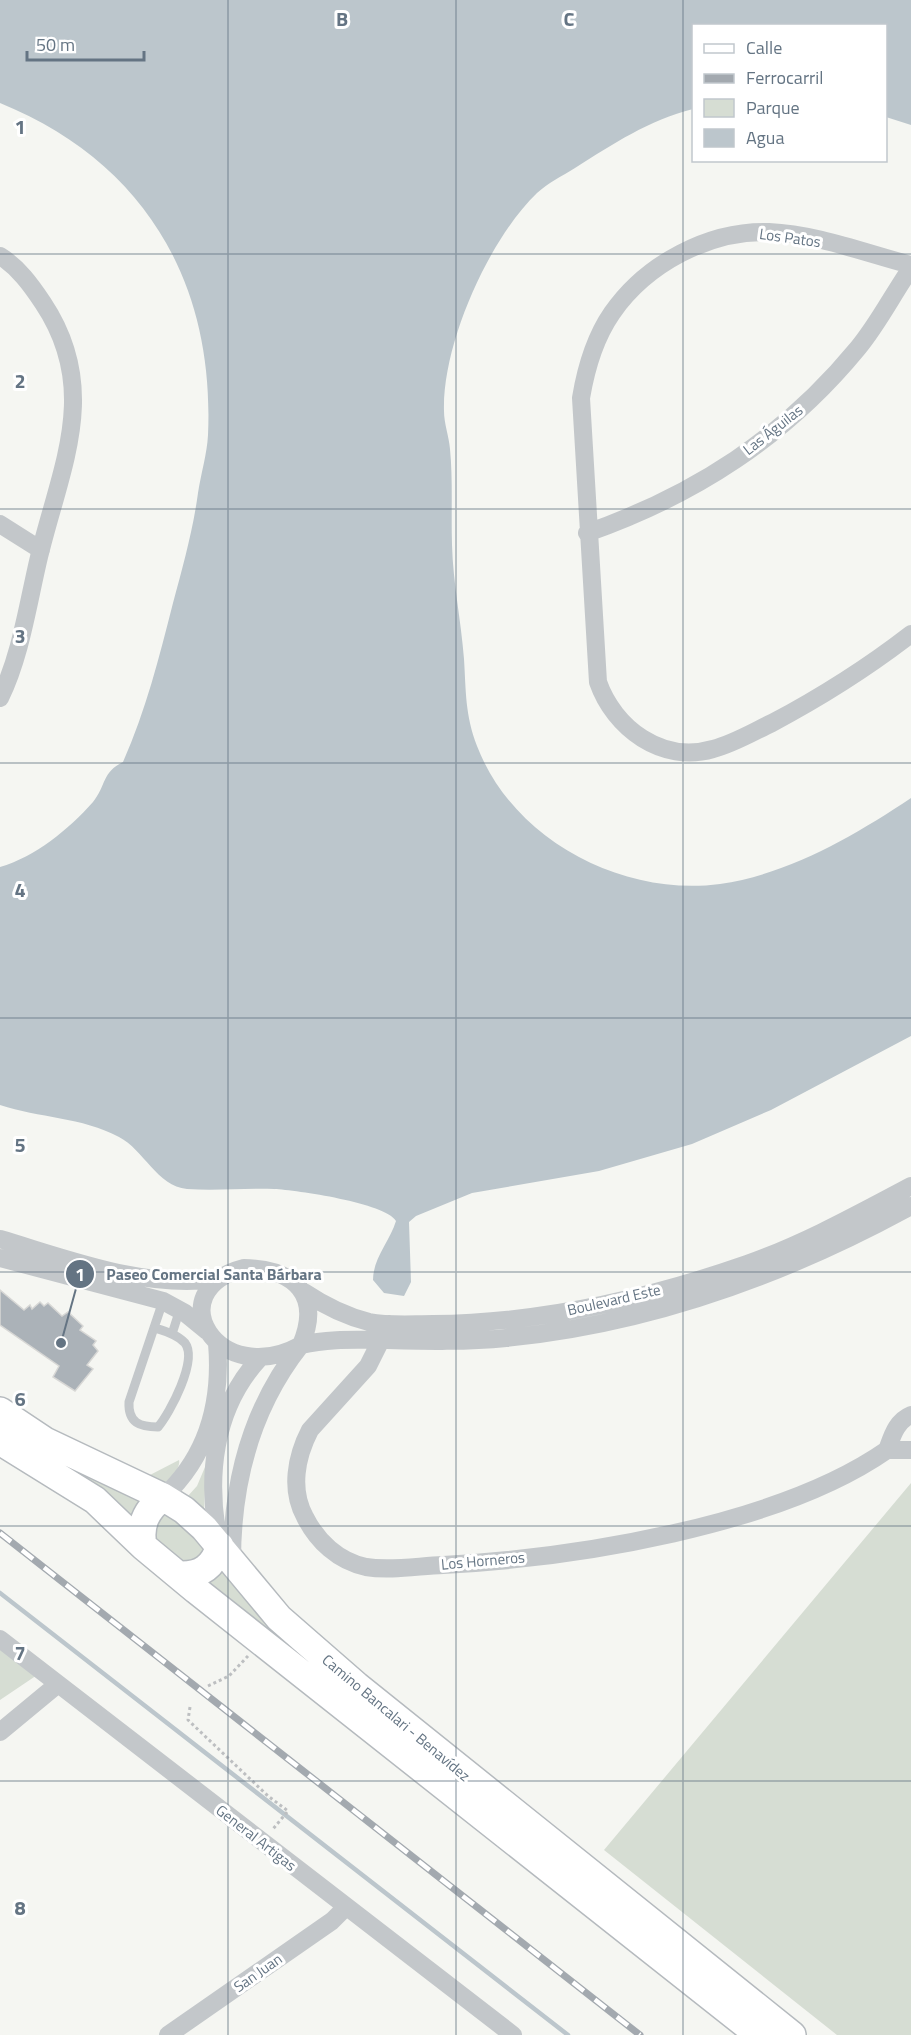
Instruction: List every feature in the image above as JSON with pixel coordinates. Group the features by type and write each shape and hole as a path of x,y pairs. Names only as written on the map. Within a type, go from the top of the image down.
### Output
{"main road":[{"name":"Camino Bancalari - Benavídez","path":"0,1411 45,1441 163,1497 184,1510 226,1554 279,1618 357,1686 792,2035"},
{"name":"Camino Bancalari - Benavídez","path":"0,1441 95,1500 143,1546 759,2035"},
{"path":"143,1546 141,1535 147,1513 163,1497"},
{"path":"179,1575 201,1573 216,1557 226,1554"}],"street":[{"name":"Los Patos","path":"911,267 800,236 769,232 743,233 690,249 660,266 642,281 612,314 592,352 581,398 594,656 598,682 604,701 614,716 633,732 670,750 689,752 712,750 741,738 831,690 911,634"},
{"path":"0,255 10,262 33,288 62,339 70,364 74,390 68,454 40,550 16,651 0,698"},
{"name":"Las Águilas","path":"587,533 664,503 708,478 778,430 811,400 860,346 911,267"},
{"path":"0,524 40,550"},
{"name":"Boulevard Este","path":"633,1307 749,1264 862,1212 911,1186"},
{"name":"Boulevard Este","path":"301,1345 386,1332 498,1322 697,1299 759,1278 871,1228 911,1206"},
{"path":"862,1212 871,1228"},
{"path":"0,1239 80,1263 172,1282 216,1279 244,1268 262,1269 284,1276 304,1292 309,1307 309,1323 301,1345 272,1385 252,1431 235,1495 226,1554"},
{"path":"0,1258 171,1305 232,1351 258,1359 286,1353 301,1345"},
{"path":"163,1497 189,1470 211,1419 218,1394 212,1337 202,1304 209,1286 216,1279"},
{"path":"171,1305 172,1282"},
{"name":"Boulevard Este","path":"304,1292 327,1307 386,1332"},
{"name":"Los Horneros","path":"386,1332 368,1366 310,1430 297,1467 300,1509 312,1531 329,1549 347,1560 366,1567 465,1564 549,1555 670,1533 746,1513 803,1494 845,1476 887,1450"},
{"path":"226,1554 213,1505 217,1442 228,1404 236,1388 258,1359"},
{"path":"911,1415 902,1419 887,1450 911,1450"},
{"name":"General Artigas","path":"0,1639 513,2035"},
{"path":"0,1732 58,1684"},
{"name":"San Juan","path":"180,2032 332,1921 346,1907"}],"lane":[{"path":"155,1328 172,1334 184,1342 188,1350 188,1362 165,1419 158,1427 144,1427 132,1421 128,1413 129,1402 155,1328 171,1305"},
{"path":"171,1305 172,1334"}],"path":[{"path":"208,1686 229,1676 251,1652"},
{"path":"190,1707 188,1720 268,1796 288,1810 281,1819"}],"green space":[{"path":"0,1421 145,1496 134,1519 0,1430"},
{"path":"179,1460 175,1473 164,1483 148,1476"},
{"path":"205,1467 204,1511 187,1497 197,1486"},
{"path":"911,1483 911,2035 837,2035 604,1850"},
{"path":"166,1514 175,1516 203,1547 201,1556 189,1564 179,1561 155,1538 154,1523"},
{"path":"223,1569 256,1612 299,1654 448,1775 207,1586 206,1579"},
{"path":"0,1631 49,1667 0,1700"}],"water":[{"path":"0,0 911,0 911,125 887,117 887,24 692,24 692,109 661,119 603,150 550,183 537,193 519,213 486,265 460,325 445,384 444,411 451,461 453,559 468,713 477,746 494,779 516,809 544,834 575,855 610,871 646,881 683,886 720,884 771,872 820,852 911,798 911,1036 771,1110 692,1144 599,1171 472,1193 416,1216 409,1222 411,1282 404,1296 384,1293 373,1280 376,1264 396,1221 389,1214 359,1203 301,1192 274,1189 198,1190 176,1186 159,1175 128,1143 105,1130 0,1105 0,867 26,856 62,832 93,802 111,770 123,762 139,723 151,684 180,575 193,521 208,435 207,379 199,326 183,278 160,233 130,193 94,158 50,128 0,103"}],"building":[{"path":"0,1290 24,1310 30,1305 32,1309 40,1302 44,1306 48,1303 62,1316 68,1312 83,1326 80,1330 96,1341 93,1345 98,1351 87,1365 93,1369 75,1391 53,1377 59,1366 0,1325"}],"waterway":[{"path":"0,1593 568,2035"}],"railway":[{"path":"0,1533 640,2035"}],"place":[{"name":"Paseo Comercial Santa Bárbara","path":"61,1343"}]}
